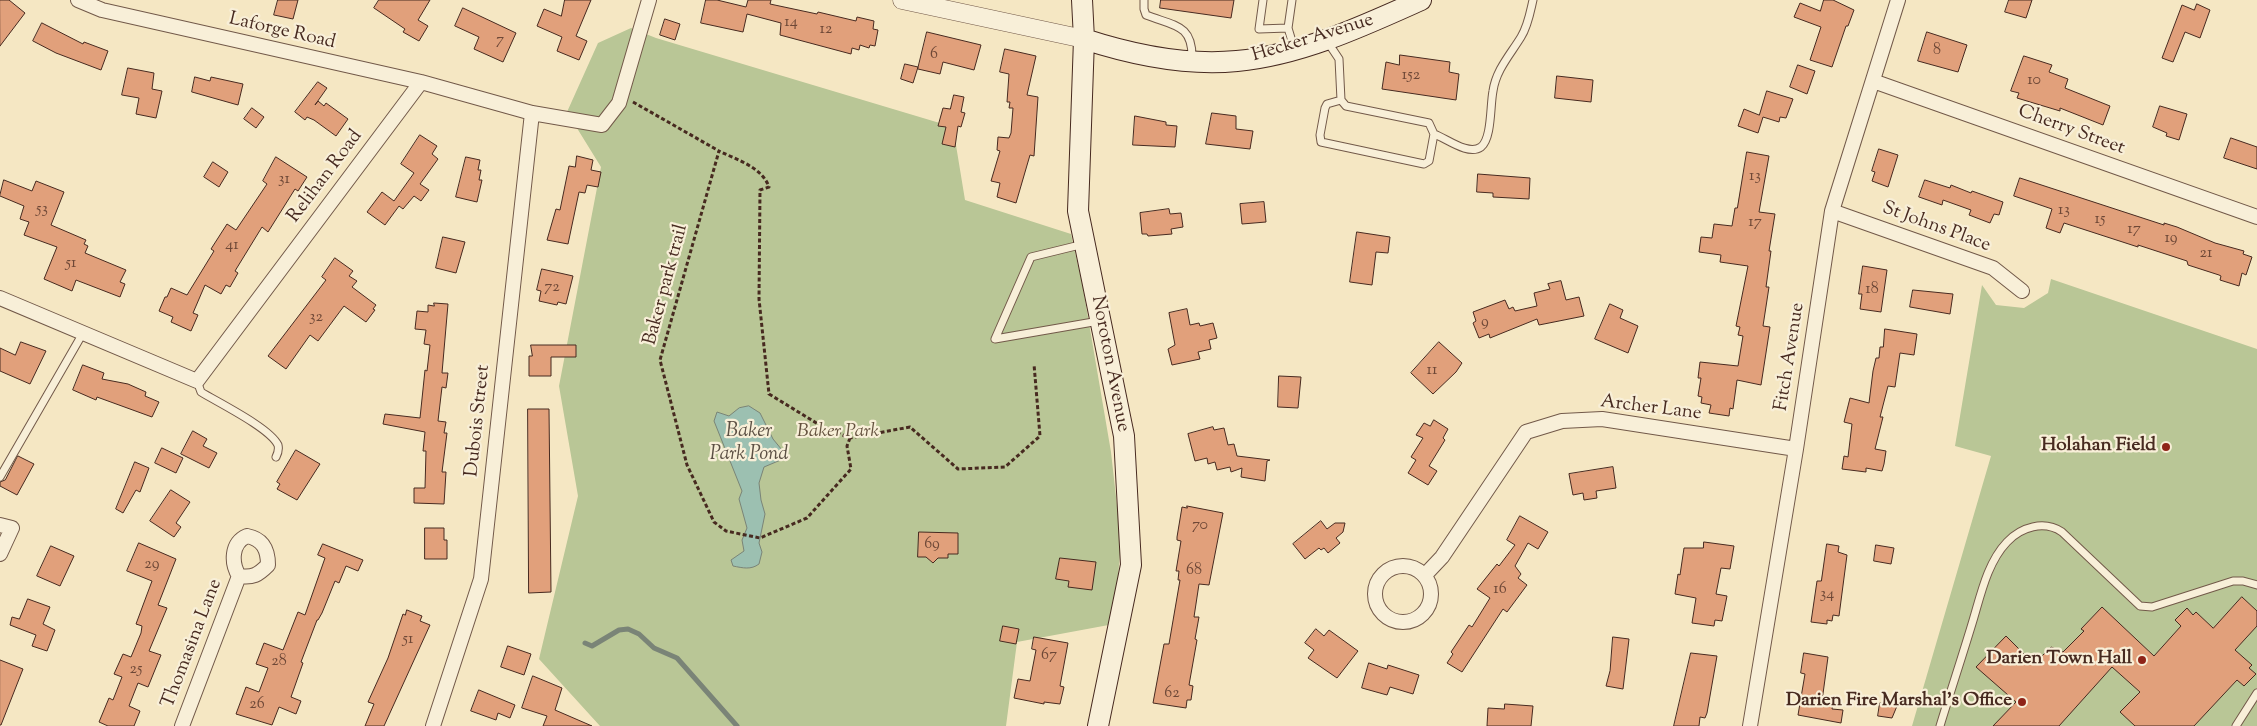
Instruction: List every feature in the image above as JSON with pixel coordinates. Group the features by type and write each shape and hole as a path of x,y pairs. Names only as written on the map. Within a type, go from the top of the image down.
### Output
{"main road":[{"name":"Noroton Avenue","path":"1082,0 1084,38 1078,211 1124,436 1131,564 1098,726"},
{"name":"Hecker Avenue","path":"1084,38 1121,51 1192,62 1236,61 1269,56 1325,39 1389,7 1421,0"}],"street":[{"name":"Laforge Road","path":"78,0 102,10 421,82"},
{"path":"421,82 532,113 602,125 620,103 649,0"},
{"path":"902,0 1084,38"},
{"name":"Fitch Avenue","path":"1750,726 1796,449 1832,211 1898,0"},
{"name":"Cherry Street","path":"1873,80 2257,217"},
{"name":"Relihan Road","path":"197,381 421,82"},
{"name":"Dubois Street","path":"433,726 481,579 532,113"},
{"name":"St Johns Place","path":"1832,211 1993,268 2022,291"},
{"path":"0,298 197,381"},
{"name":"Archer Lane","path":"1425,575 1442,557 1526,432 1562,421 1602,419 1796,449"},
{"path":"0,525 12,528 0,554"},
{"path":"1405,565 1416,568 1425,575 1430,585 1432,596 1422,616 1412,621 1401,622 1390,619 1381,612 1376,602 1374,591 1377,580 1384,572 1394,566 1405,565"},
{"name":"Thomasina Lane","path":"182,726 240,576"}],"lane":[{"path":"1144,0 1146,15 1180,28 1188,35 1192,45 1192,62"},
{"path":"1263,0 1258,29 1288,28"},
{"path":"1292,0 1288,28 1294,49"},
{"path":"1325,39 1339,59 1341,100 1346,106 1426,122 1434,134 1470,149 1479,148 1487,139 1496,78 1528,22 1533,0"},
{"path":"1341,100 1327,104 1325,108 1320,135 1321,142 1326,145 1424,164 1431,158 1434,134"},
{"path":"1084,244 1031,257 995,339 1100,321"},
{"path":"0,477 83,333"},
{"path":"197,381 201,392 266,432 277,444 276,457"},
{"path":"1940,726 1985,581 2006,542 2031,527 2054,526 2130,599 2140,606 2152,606 2233,581 2243,581 2257,585"},
{"path":"2236,726 2257,693"}],"path":[{"path":"622,96 719,151 754,168 767,180 769,187 760,190 759,299 769,394 823,427 850,438 910,427 958,469 1005,467 1040,436 1034,364"},
{"name":"Baker park trail","path":"719,151 660,360 687,465 714,522 726,531 760,538 806,518 851,469 847,446 850,438"}],"green space":[{"name":"Baker Park","path":"631,28 656,38 953,127 965,200 1071,234 1083,288 1111,452 1121,542 1114,624 1017,642 1006,726 600,726 539,659 578,496 559,386 601,167 567,112 598,43"},
{"path":"2051,279 2257,349 2257,726 1912,726 1991,456 1955,446 1982,285 1996,305 2024,308 2048,293"}],"water":[{"name":"Baker Park Pond","path":"749,406 760,413 773,439 782,450 783,459 764,467 759,483 765,514 759,543 762,552 759,564 747,568 733,566 731,560 744,551 742,540 747,528 739,499 742,491 714,421 717,412 729,416 739,408"}],"building":[{"path":"0,0 9,0 25,13 0,46"},
{"path":"278,0 298,0 293,19 274,15"},
{"path":"379,0 430,0 418,20 428,26 419,41 403,32 405,29 374,8"},
{"path":"565,0 591,0 576,36 587,41 579,60 557,51 562,37 537,26 544,9 561,16"},
{"path":"706,0 717,0 746,7 748,0 771,0 770,4 817,14 818,12 856,21 857,17 874,21 873,29 878,30 875,46 870,45 869,48 860,45 859,50 852,48 851,54 780,35 781,23 747,14 743,32 701,23"},
{"path":"1161,0 1234,0 1231,18 1160,8"},
{"path":"1824,0 1833,0 1854,10 1848,26 1846,26 1832,67 1810,60 1821,27 1794,17 1800,3 1820,11"},
{"path":"2009,0 2032,0 2026,18 2005,12"},
{"path":"2197,4 2210,10 2200,38 2185,32 2173,62 2162,58 2182,5 2194,10"},
{"path":"463,8 516,33 503,62 474,49 479,37 455,26"},
{"path":"665,19 680,24 675,40 660,35"},
{"path":"42,23 83,44 84,42 108,51 101,70 56,53 33,41"},
{"path":"927,32 981,45 974,70 943,62 940,74 918,69"},
{"path":"1927,32 1967,45 1958,72 1918,61"},
{"path":"1005,49 1036,56 1027,95 1038,97 1034,156 1030,155 1016,203 997,197 1000,183 991,181 1000,151 997,150 998,137 1009,138 1011,133 1013,108 1009,108 1010,102 1007,102 1009,74 1000,72"},
{"path":"1400,55 1450,62 1449,72 1459,74 1456,100 1382,89 1386,62 1399,65"},
{"path":"2024,56 2052,65 2049,72 2068,79 2065,88 2110,106 2103,125 2060,108 2060,111 2017,98 2019,93 2011,91"},
{"path":"905,64 918,67 913,83 901,79"},
{"path":"1798,65 1815,71 1807,94 1790,87"},
{"path":"128,68 154,73 152,89 162,91 156,118 136,114 139,98 122,95"},
{"path":"1557,76 1593,80 1591,102 1555,98"},
{"path":"195,77 210,81 211,77 243,84 238,105 192,92"},
{"path":"318,82 327,88 315,105 318,101 324,106 326,103 348,119 336,136 314,120 307,117 305,120 295,112"},
{"path":"1767,91 1793,99 1786,118 1780,117 1779,122 1763,117 1758,133 1738,126 1744,109 1759,115"},
{"path":"954,95 964,97 961,112 965,113 961,127 958,126 955,147 942,144 946,127 938,126 943,108 950,109"},
{"path":"2160,106 2187,114 2179,140 2166,136 2167,133 2153,127"},
{"path":"252,108 264,117 256,128 244,119"},
{"path":"1212,113 1236,116 1236,129 1253,131 1250,149 1206,144"},
{"path":"1135,116 1166,122 1166,125 1177,126 1175,147 1133,145"},
{"path":"420,135 437,146 432,154 438,159 420,184 429,190 421,201 414,196 403,209 399,206 385,225 367,212 382,192 394,201 414,173 401,164"},
{"path":"2231,138 2257,147 2257,169 2224,158"},
{"path":"1879,149 1898,155 1888,187 1872,181 1875,172 1872,171"},
{"path":"1747,152 1769,156 1759,212 1775,214 1769,251 1771,251 1766,287 1769,287 1763,326 1770,327 1761,385 1737,380 1733,409 1730,408 1729,416 1709,413 1711,405 1701,403 1702,397 1698,396 1701,378 1698,378 1700,362 1738,366 1743,336 1738,335 1740,327 1736,326 1748,266 1720,262 1721,255 1699,252 1701,237 1712,238 1714,224 1732,226"},
{"path":"577,156 593,160 591,170 601,172 598,187 587,185 585,193 579,192 568,244 547,240 556,209 560,210 569,166 575,167"},
{"path":"276,157 307,177 298,191 295,189 268,232 262,227 235,271 238,273 230,287 226,285 221,294 205,285 193,313 198,315 191,331 171,322 173,317 159,311 165,297 167,297 171,288 187,295 214,251 211,249 227,224 236,230 267,184 263,181"},
{"path":"466,157 480,160 479,180 482,180 477,202 456,197"},
{"path":"213,162 228,172 219,187 204,177"},
{"path":"1478,174 1530,178 1529,199 1493,197 1493,193 1477,192"},
{"path":"2020,178 2164,225 2164,223 2177,227 2215,243 2244,251 2243,254 2252,257 2246,275 2242,273 2239,286 2220,280 2221,276 2219,275 2188,265 2187,261 2138,245 2138,247 2064,223 2060,233 2046,228 2052,209 2014,196"},
{"path":"4,180 32,191 36,181 64,192 51,225 86,240 84,244 88,246 85,253 126,270 120,282 125,284 120,297 76,280 72,291 44,279 57,247 24,235 29,222 20,219 24,206 0,196"},
{"path":"1925,180 1950,188 1951,185 2003,202 1999,215 1994,214 1990,223 1969,215 1971,210 1943,200 1942,205 1919,197"},
{"path":"1264,202 1266,222 1242,224 1240,204"},
{"path":"1169,209 1170,214 1181,213 1183,227 1171,229 1172,234 1148,236 1147,234 1142,234 1140,213"},
{"path":"1357,232 1390,237 1388,253 1376,252 1372,285 1350,282"},
{"path":"443,237 465,242 456,273 436,268"},
{"path":"335,258 353,271 349,276 357,281 352,287 376,305 373,309 375,310 366,322 344,306 318,341 310,335 286,369 268,356 326,280 322,277"},
{"path":"1863,266 1887,270 1881,312 1860,309 1862,294 1859,294"},
{"path":"542,269 573,276 566,304 558,302 557,305 539,301 541,291 537,290"},
{"path":"1561,281 1566,300 1579,297 1584,316 1539,325 1537,319 1490,338 1489,334 1479,338 1473,323 1476,321 1473,312 1505,300 1509,309 1513,307 1515,311 1537,306 1534,293 1550,289 1548,284"},
{"path":"1913,290 1953,294 1950,314 1910,307"},
{"path":"434,303 448,304 442,373 448,373 446,388 442,387 438,421 446,422 444,433 447,433 442,472 446,472 444,504 414,503 414,488 425,488 426,451 423,451 425,432 383,424 385,414 420,418 425,370 427,371 430,345 424,344 426,330 415,329 417,311 428,312 428,305 434,306"},
{"path":"1610,304 1623,310 1620,318 1638,326 1628,353 1595,339"},
{"path":"1187,309 1190,325 1199,323 1200,326 1213,323 1217,338 1209,340 1211,349 1198,352 1200,359 1172,365 1168,349 1175,345 1169,313"},
{"path":"1885,329 1917,334 1914,355 1900,353 1895,387 1888,386 1880,417 1883,417 1875,449 1886,451 1882,471 1866,468 1866,472 1842,469 1844,456 1848,457 1852,424 1844,422 1850,398 1869,403 1873,371 1876,358 1879,358 1880,347 1883,347"},
{"path":"21,342 46,351 30,384 0,371 0,348 15,355"},
{"path":"1439,342 1462,363 1456,372 1433,394 1411,373"},
{"path":"531,345 576,345 576,357 551,357 551,376 529,376 529,356 532,356"},
{"path":"83,365 104,373 102,379 128,384 146,392 145,396 159,402 152,417 97,397 96,400 73,390"},
{"path":"1279,376 1301,377 1298,408 1278,407"},
{"path":"528,409 549,409 551,592 529,593"},
{"path":"1434,420 1448,429 1443,438 1445,440 1429,466 1437,471 1428,485 1408,473 1416,460 1411,457 1423,438 1416,435 1424,423 1430,426"},
{"path":"1213,427 1214,430 1224,428 1228,445 1234,444 1237,456 1270,460 1267,461 1265,481 1241,477 1242,468 1231,472 1230,467 1217,470 1215,462 1208,464 1207,458 1195,461 1188,434"},
{"path":"193,431 207,439 203,446 217,453 209,468 181,454"},
{"path":"162,448 183,458 176,473 155,463"},
{"path":"296,450 320,464 297,500 277,489 280,484 277,482"},
{"path":"18,456 34,464 17,495 0,486 0,482 5,480"},
{"path":"135,462 149,468 140,492 136,490 123,513 116,509"},
{"path":"1613,467 1616,488 1596,491 1597,498 1584,500 1583,493 1573,495 1569,474"},
{"path":"171,490 190,502 176,523 181,527 174,537 150,521"},
{"path":"1187,506 1223,513 1209,585 1199,584 1194,617 1199,617 1195,639 1197,640 1189,685 1193,686 1191,700 1187,700 1186,708 1153,703 1164,644 1169,644 1180,580 1178,580 1179,571 1176,571 1181,541 1177,540 1177,537 1182,507 1187,508"},
{"path":"1520,516 1548,532 1538,549 1528,543 1515,566 1521,574 1518,578 1527,585 1507,612 1503,609 1462,672 1447,663 1453,654 1451,652 1469,625 1472,627 1490,598 1477,589 1497,564 1499,566 1515,545 1507,540"},
{"path":"1321,521 1327,529 1335,523 1345,523 1343,532 1336,538 1340,543 1328,553 1324,548 1321,550 1319,548 1305,559 1293,544"},
{"path":"425,528 444,528 444,540 447,540 447,559 425,559"},
{"path":"919,532 958,533 958,554 948,554 948,558 938,558 933,563 926,557 918,557"},
{"path":"1704,542 1734,546 1730,569 1721,568 1716,594 1727,596 1722,621 1715,620 1714,626 1692,623 1696,598 1675,594 1684,548 1703,548"},
{"path":"139,543 176,559 158,605 167,608 149,651 161,655 148,687 138,683 129,706 140,711 134,726 108,726 99,722 109,698 113,700 122,677 114,674 123,654 131,657 141,633 142,626 136,624 152,581 127,571"},
{"path":"323,544 363,560 358,571 346,566 339,583 335,581 322,613 317,620 301,662 303,663 291,697 301,701 296,714 279,707 272,725 236,714 246,687 259,692 268,668 256,664 264,643 283,650 298,612 305,615 325,558 318,555"},
{"path":"1827,544 1839,546 1838,552 1847,555 1839,616 1833,615 1832,621 1827,620 1827,624 1811,622 1817,581 1821,581"},
{"path":"1876,545 1894,548 1891,564 1874,561"},
{"path":"51,546 74,556 60,586 37,576"},
{"path":"1060,558 1096,562 1092,590 1068,587 1069,581 1056,579"},
{"name":"Darien Town Hall","path":"2242,597 2257,611 2257,626 2235,650 2252,665 2249,668 2256,674 2244,686 2237,680 2194,726 2135,726 2120,712 2140,692 2112,667 2059,726 1993,726 2016,702 1976,667 2006,636 2034,664 2051,647 2063,652 2084,631 2081,629 2102,607 2154,656 2181,626 2175,620 2187,608 2193,615 2196,612 2213,628"},
{"path":"28,599 50,607 43,624 55,630 47,651 32,646 36,635 10,625 12,617 19,619"},
{"path":"407,610 422,616 420,621 430,625 384,726 365,726 374,704 368,702 388,658 403,614 405,615"},
{"path":"1003,626 1019,629 1016,644 1000,641"},
{"path":"1316,629 1324,636 1329,630 1358,651 1337,678 1308,658 1314,650 1305,643"},
{"path":"1034,637 1068,643 1060,686 1064,687 1060,704 1044,702 1044,704 1014,698 1018,679 1030,681 1036,650 1032,649"},
{"path":"1613,637 1629,639 1623,689 1606,686 1610,671"},
{"path":"508,646 531,654 524,675 501,667"},
{"path":"1691,653 1717,656 1707,713 1705,718 1700,717 1699,726 1674,726"},
{"path":"1804,653 1828,657 1822,701 1833,702 1832,709 1843,710 1841,723 1798,715 1805,674 1801,673"},
{"path":"0,660 23,669 1,725 0,725"},
{"path":"1369,663 1387,669 1388,665 1419,675 1413,694 1390,687 1387,695 1362,688"},
{"path":"533,676 562,688 555,710 592,726 543,726 547,716 522,708"},
{"path":"479,690 515,705 510,718 498,713 496,720 471,711"},
{"path":"1880,703 1897,706 1892,718 1878,716"},
{"path":"1505,704 1533,706 1531,726 1487,726 1488,708 1504,709"}],"waterway":[{"path":"585,643 592,646 619,630 628,629 639,634 654,648 677,658 737,726"}],"place":[{"name":"Holahan Field","path":"2166,447"},
{"name":"Darien Town Hall","path":"2142,660"},
{"name":"Darien Fire Marshal's Office","path":"2022,702"}]}
